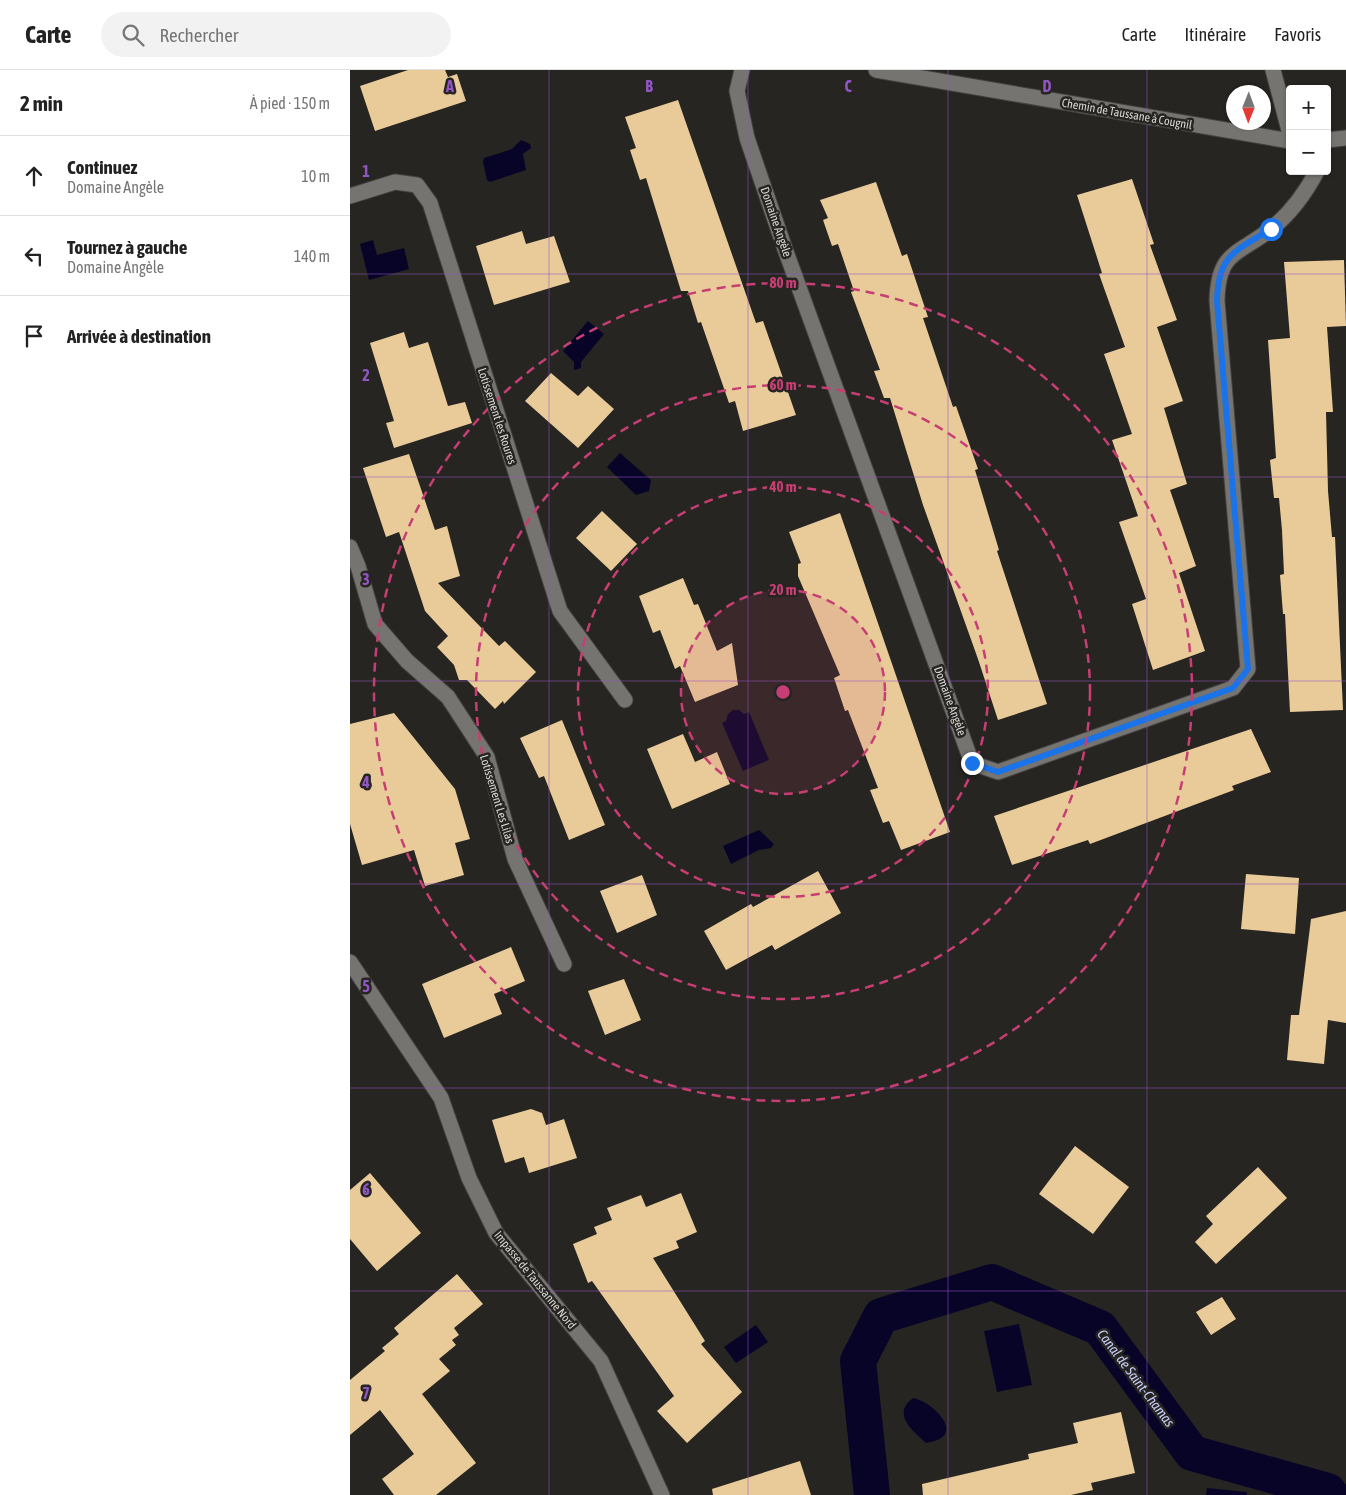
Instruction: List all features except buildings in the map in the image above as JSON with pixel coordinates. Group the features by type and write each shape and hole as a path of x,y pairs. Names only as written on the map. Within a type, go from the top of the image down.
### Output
{"street":[{"name":"Domaine Angèle","path":"742,70 737,91 747,138 785,249 972,763 998,772 1233,688 1248,669 1217,301 1217,278 1230,255 1271,229 1296,206 1315,175"},
{"name":"Chemin de Taussane à Cougnil","path":"876,70 1286,140"},
{"path":"1272,70 1289,130"},
{"name":"Lotissement les Roures","path":"350,196 395,182 417,185 430,203 560,611 625,700"},
{"name":"Lotissement Les Lilas","path":"350,547 358,566 375,624 407,660 448,697 487,757 516,859 564,964"},
{"name":"Impasse de Taussanne Nord","path":"350,962 441,1098 469,1178 496,1233 600,1362 662,1495"}],"shaded area":[{"path":"521,140 530,144 531,148 523,154 526,170 490,182 487,180 483,162 484,158 512,149"},
{"path":"373,240 377,255 404,248 409,269 369,280 360,244"},
{"path":"588,321 604,334 581,362 581,368 574,370 574,362 563,351"},
{"path":"620,453 651,480 649,491 636,495 607,467"},
{"path":"733,710 739,710 744,714 749,712 769,760 743,771 722,723 726,721 728,714"},
{"path":"759,830 774,844 771,848 759,850 731,864 723,846"},
{"path":"1019,1324 1032,1385 997,1392 984,1331"},
{"path":"756,1325 768,1342 736,1363 724,1347"},
{"path":"913,1398 929,1405 943,1419 946,1427 945,1434 939,1439 926,1443 906,1422 904,1410"},
{"path":"1207,1488 1247,1492 1247,1495 1206,1495"}],"waterway":[{"name":"Canal de Saint-Chamas","path":"872,1495 858,1361 881,1316 992,1282 1100,1328 1192,1453 1328,1491 1331,1495"}],"route":[{"path":"972,763 998,772 1233,688 1248,669 1217,301 1217,278 1230,255 1271,229"}]}
